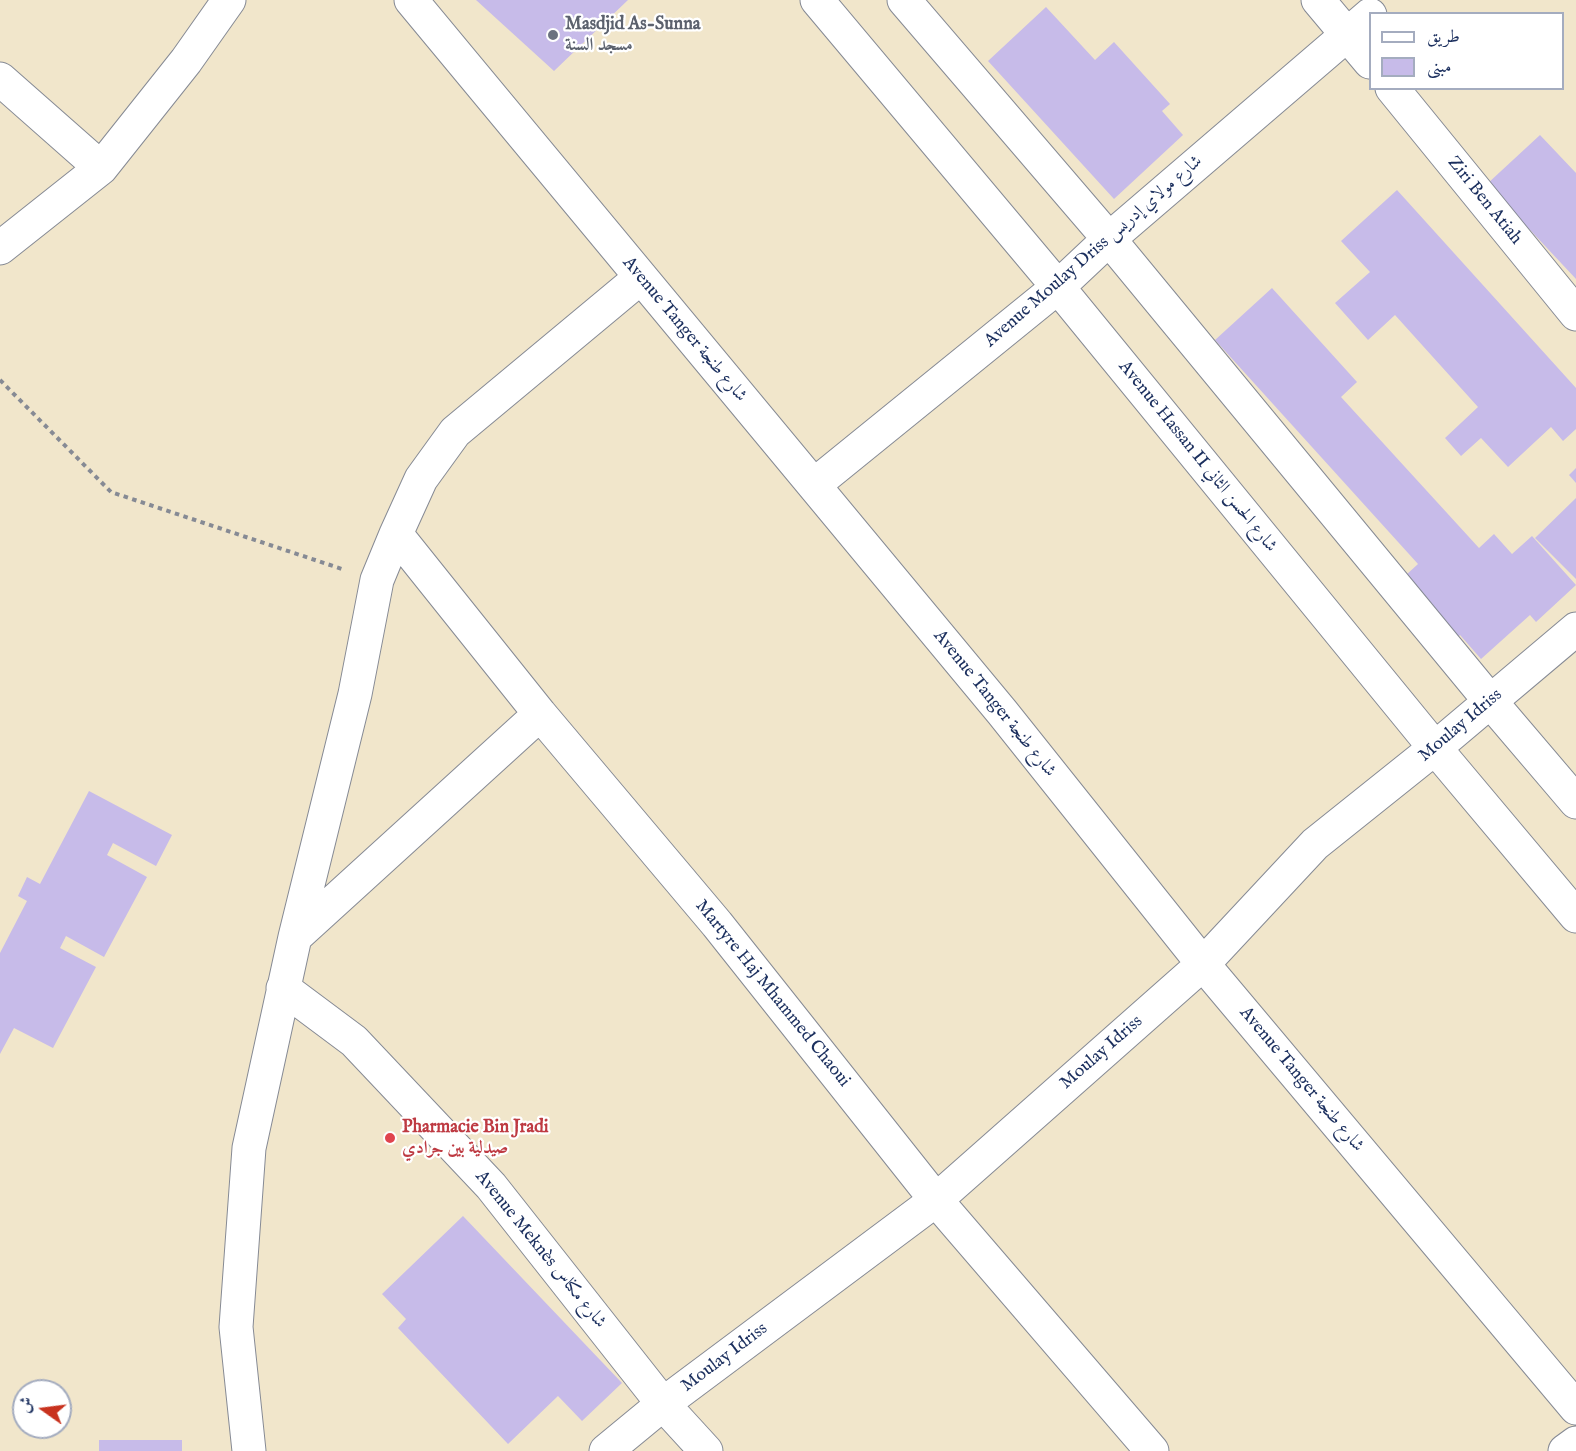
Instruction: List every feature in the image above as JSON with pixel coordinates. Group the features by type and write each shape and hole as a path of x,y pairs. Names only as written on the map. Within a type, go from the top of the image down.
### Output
{"street":[{"path":"0,248 101,168 186,61 229,0"},
{"name":"Avenue Tanger شارع طنجة","path":"411,0 1002,712 1203,964 1576,1408"},
{"name":"Avenue Hassan II شارع الحسن الثاني","path":"817,0 1058,287 1435,748 1576,916"},
{"path":"904,0 1109,239 1576,802"},
{"path":"1318,0 1363,21 1369,52"},
{"name":"Avenue Moulay Driss شارع مولاي إدريس","path":"1375,12 1390,0"},
{"name":"Avenue Moulay Driss شارع مولاي إدريس","path":"814,485 1058,287 1109,239 1363,21"},
{"path":"0,79 101,168"},
{"name":"Ziri Ben Atiah","path":"1394,90 1576,314"},
{"path":"249,1451 236,1328 249,1148 283,988 355,694 377,580 421,480 454,432 640,278"},
{"name":"Martyre Haj Mhammed Chaoui","path":"396,534 540,714 717,924 936,1200 1152,1451"},
{"name":"Moulay Idriss","path":"606,1451 663,1404 936,1200 1203,964 1315,844 1435,748 1576,629"},
{"path":"295,937 540,714"},
{"name":"Avenue Meknès شارع مكناس","path":"283,988 354,1041 491,1186 663,1404 706,1451"},
{"path":"1565,1451 1576,1443"}],"path":[{"path":"0,380 111,492 377,580"}],"building":[{"name":"Masdjid As-Sunna مسجد السنة","path":"476,0 628,0 554,71"},
{"path":"1046,7 1095,60 1114,42 1170,104 1162,111 1183,135 1114,199 988,61"},
{"path":"1540,135 1576,173 1576,279 1487,184"},
{"path":"1397,190 1576,388 1576,429 1563,441 1551,427 1508,467 1481,438 1461,456 1445,438 1478,407 1395,315 1368,340 1335,303 1370,272 1341,241"},
{"path":"1272,288 1357,382 1341,397 1479,548 1494,534 1512,554 1532,536 1576,585 1536,622 1530,615 1481,659 1460,635 1449,646 1394,586 1418,564 1215,340"},
{"path":"1576,468 1576,483 1569,475"},
{"path":"1576,498 1576,579 1535,538"},
{"path":"89,791 172,835 156,866 113,843 107,855 147,877 104,957 66,936 60,948 96,967 53,1048 14,1028 0,1054 0,953 27,901 18,896 27,877 40,884"},
{"path":"463,1216 622,1383 582,1421 558,1396 508,1444 398,1328 406,1319 382,1294"},
{"path":"99,1440 182,1440 182,1451 99,1451"}],"place":[{"name":"Masdjid As-Sunna مسجد السنة","path":"553,35"},
{"name":"Pharmacie Bin Jradi صيدلية بين جرادي","path":"390,1138"}]}
